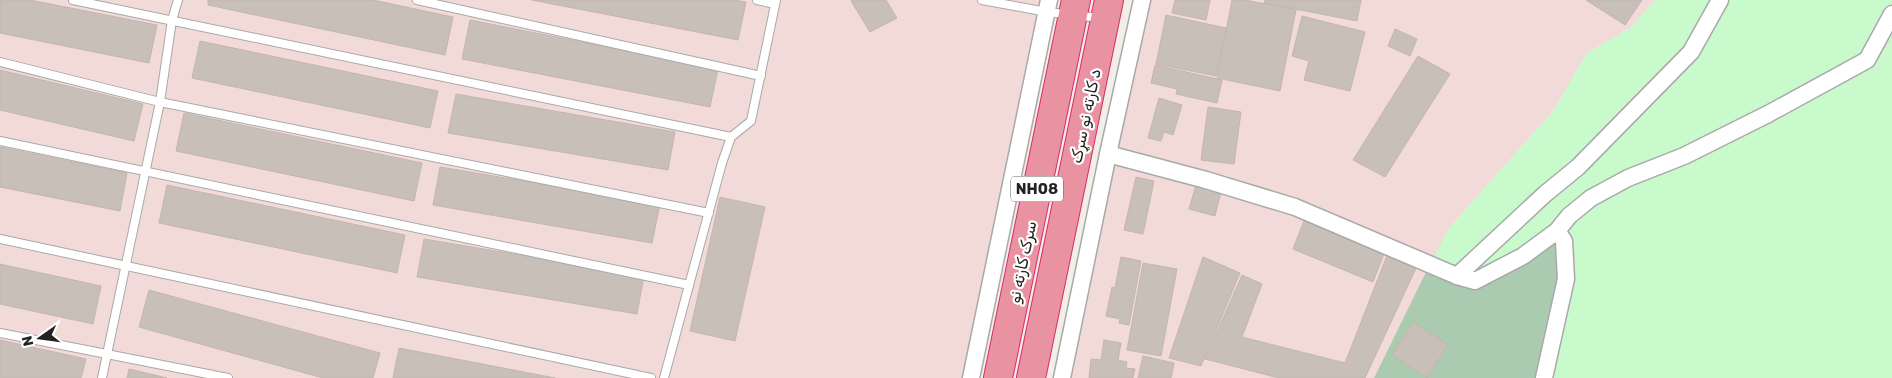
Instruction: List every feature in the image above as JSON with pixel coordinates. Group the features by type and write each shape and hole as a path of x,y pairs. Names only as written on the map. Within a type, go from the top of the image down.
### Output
{"highway":[{"name":"سرک کارته نو","path":"998,378 1075,8"},
{"name":"د کارته نو سړک","path":"1031,378 1107,9"}],"street":[{"path":"1062,378 1142,0"},
{"path":"1457,276 1578,167 1691,52 1720,0"},
{"path":"971,378 1048,6"},
{"path":"1108,154 1206,180 1295,207 1457,276 1475,281 1523,256 1557,231 1569,216 1591,198 1628,178 1684,156 1768,114 1867,60 1892,14"},
{"path":"1544,378 1566,279 1564,241 1557,231"}],"lane":[{"path":"73,0 731,137"},
{"path":"102,378 160,102 172,20 178,0"},
{"path":"417,0 761,76"},
{"path":"664,378 731,137 751,121 776,2 757,0"},
{"path":"982,0 1107,9"},
{"path":"0,62 160,102 709,213"},
{"path":"0,141 690,285"},
{"path":"0,239 651,378"},
{"path":"0,333 228,378"}],"shaded area":[{"path":"0,0 1049,0 971,378 0,378"},
{"path":"1142,0 1655,0 1630,28 1587,53 1554,110 1449,228 1374,378 1062,378"}],"green space":[{"path":"1655,0 1892,0 1892,378 1544,378 1566,279 1558,231 1475,281 1430,264 1449,228 1554,110 1587,53 1630,28"},
{"path":"1557,231 1564,241 1544,378 1374,378 1430,264"}],"building":[{"path":"0,0 30,0 157,25 149,63 0,33"},
{"path":"208,0 373,0 453,17 445,55 208,5"},
{"path":"532,0 734,0 746,2 738,40"},
{"path":"886,0 897,18 870,32 851,1"},
{"path":"1175,0 1210,0 1206,20 1172,13"},
{"path":"1232,0 1245,0 1296,10 1280,91 1217,78"},
{"path":"1265,0 1361,0 1357,21 1264,3"},
{"path":"1586,0 1642,0 1625,25"},
{"path":"1166,15 1226,28 1216,76 1156,64"},
{"path":"1302,16 1365,32 1350,91 1304,80 1309,61 1292,56"},
{"path":"470,20 718,69 710,107 462,59"},
{"path":"1395,29 1417,39 1410,56 1388,46"},
{"path":"200,41 438,91 430,128 192,78"},
{"path":"1418,56 1450,74 1385,177 1353,160"},
{"path":"1155,65 1222,80 1217,103 1176,94 1177,89 1151,83"},
{"path":"0,70 143,104 134,141 0,110"},
{"path":"456,94 675,132 668,170 448,133"},
{"path":"1159,98 1182,105 1173,135 1164,132 1161,141 1148,138"},
{"path":"1208,107 1241,112 1234,164 1201,160"},
{"path":"184,113 422,163 414,201 176,151"},
{"path":"0,147 127,173 120,211 0,187"},
{"path":"440,167 660,204 652,243 433,205"},
{"path":"1136,177 1154,181 1143,234 1124,230"},
{"path":"167,185 405,235 397,273 159,223"},
{"path":"1196,185 1221,192 1215,216 1189,209"},
{"path":"720,197 765,207 735,341 690,331"},
{"path":"1304,221 1384,254 1373,282 1293,249"},
{"path":"424,239 644,276 637,314 417,277"},
{"path":"1388,253 1418,264 1365,378 1279,378 1205,359 1242,275 1262,284 1242,337 1345,363"},
{"path":"1121,257 1141,261 1129,325 1119,323 1120,319 1106,316 1112,287 1115,288"},
{"path":"1203,257 1240,273 1201,366 1169,358"},
{"path":"1143,263 1177,269 1161,356 1127,350"},
{"path":"0,264 101,286 93,324 0,304"},
{"path":"149,290 380,353 373,378 323,378 139,327"},
{"path":"1413,322 1448,345 1427,378 1392,355"},
{"path":"0,340 86,359 81,378 0,378"},
{"path":"1104,340 1121,343 1118,360 1127,362 1126,368 1135,369 1133,378 1089,378 1091,359 1101,360"},
{"path":"399,348 555,378 393,378"},
{"path":"1143,356 1174,363 1171,378 1138,378"},
{"path":"129,369 167,378 127,378"}]}
